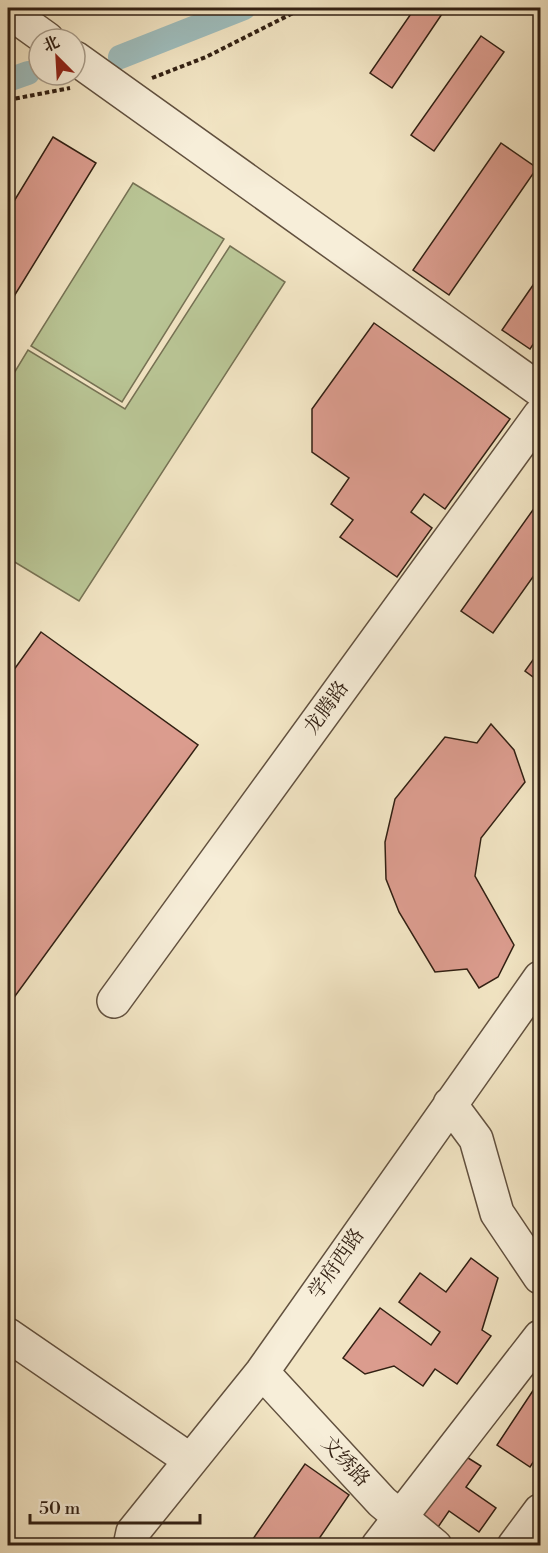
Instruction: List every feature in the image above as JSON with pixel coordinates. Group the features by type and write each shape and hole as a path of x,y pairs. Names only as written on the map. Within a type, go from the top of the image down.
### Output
{"street":[{"path":"8,11 30,27"},
{"path":"87,78 117,88 540,390"},
{"name":"龙腾路","path":"114,1001 540,415"},
{"name":"学府西路","path":"130,1545 133,1532 262,1372 540,978"},
{"path":"450,1104 476,1139 497,1213 540,1277"},
{"path":"8,1335 190,1460"},
{"path":"378,1545 540,1337"},
{"name":"文绣路","path":"262,1372 382,1502 435,1545"},
{"path":"514,1545 540,1511"}],"path":[{"path":"117,88 206,57 303,8"},
{"path":"8,100 40,87"}],"green space":[{"path":"133,183 224,239 122,402 31,346"},
{"path":"230,246 285,282 79,601 8,558 8,383 28,350 125,409"}],"building":[{"path":"415,8 438,8 444,11 392,88 370,73"},
{"path":"481,36 504,52 434,151 411,135"},
{"path":"53,137 96,163 8,306 8,211"},
{"path":"501,143 537,168 449,295 413,270"},
{"path":"540,275 540,334 530,349 502,330"},
{"path":"374,323 510,419 445,509 424,494 411,512 432,528 397,577 340,537 353,520 331,504 349,478 312,452 312,409"},
{"path":"540,500 540,567 493,633 461,611"},
{"path":"41,632 198,745 10,1003 8,678"},
{"path":"540,650 540,682 525,671"},
{"path":"491,724 514,750 525,782 481,838 475,876 514,945 498,977 479,988 467,969 435,972 399,912 386,879 385,842 395,799 445,737 477,743"},
{"path":"471,1258 498,1278 482,1330 491,1336 457,1384 435,1369 423,1386 394,1366 365,1374 343,1358 380,1308 431,1345 440,1332 399,1302 420,1273 446,1292"},
{"path":"540,1380 540,1452 530,1467 497,1445"},
{"path":"457,1451 481,1466 466,1487 496,1508 479,1532 449,1511 436,1530 413,1515"},
{"path":"305,1464 349,1495 314,1546 248,1546"}],"waterway":[{"path":"120,57 244,8"},
{"path":"8,80 27,73"}]}
